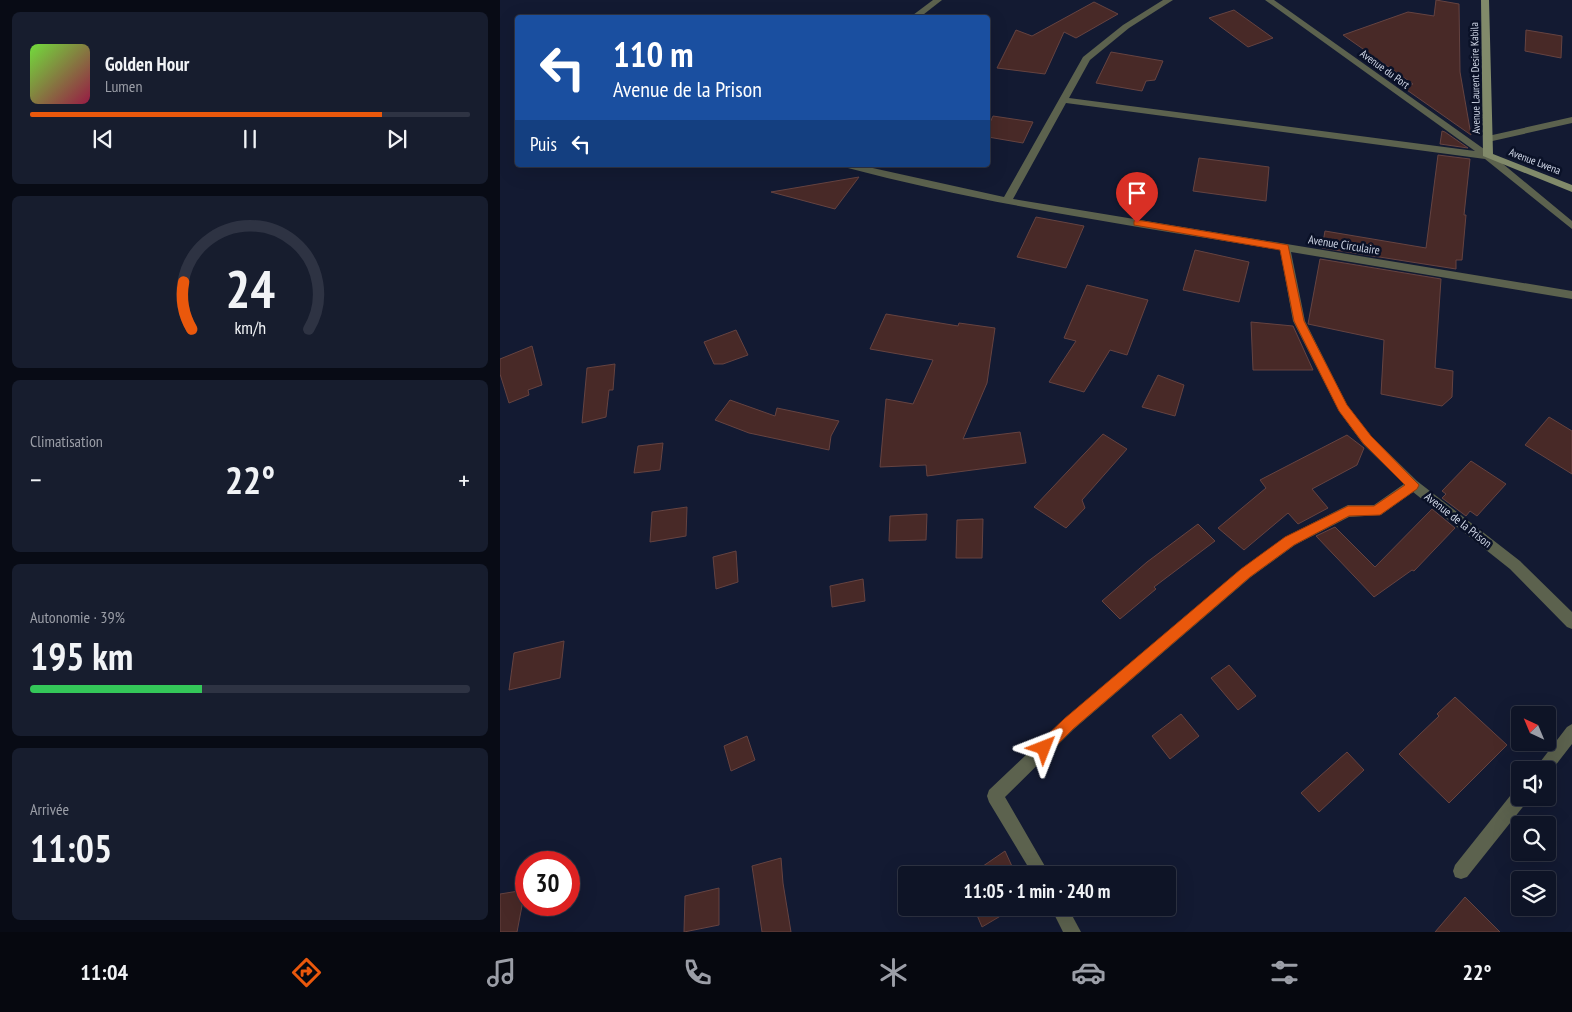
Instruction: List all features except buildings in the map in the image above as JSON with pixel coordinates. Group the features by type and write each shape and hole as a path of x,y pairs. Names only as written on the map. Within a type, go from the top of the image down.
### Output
{"main road":[{"name":"Avenue Laurent Desire Kabila","path":"1485,0 1488,156"},
{"name":"Avenue Lwena","path":"1488,156 1572,189"}],"street":[{"path":"917,15 938,0"},
{"path":"1007,201 1086,59 1104,42 1139,17 1170,0"},
{"name":"Avenue du Port","path":"1269,0 1488,156 1572,226"},
{"path":"1063,100 1488,156"},
{"path":"1488,139 1572,120"},
{"name":"Avenue Circulaire","path":"855,167 1007,201 1572,295"},
{"path":"1555,182 1572,184"},
{"name":"Avenue de la Prison","path":"1285,248 1299,321 1342,408 1367,440 1413,485 1515,565 1572,622"},
{"path":"1037,866 996,796 1069,724 1246,573 1290,541 1348,511 1376,511 1413,485"},
{"path":"1549,761 1572,732"},
{"path":"1461,871 1513,806"},
{"path":"1063,916 1072,932"}],"route":[{"path":"1044,748 1069,724 1246,573 1290,541 1348,511 1376,511 1413,485 1367,440 1342,408 1299,321 1285,248 1137,223"}]}
